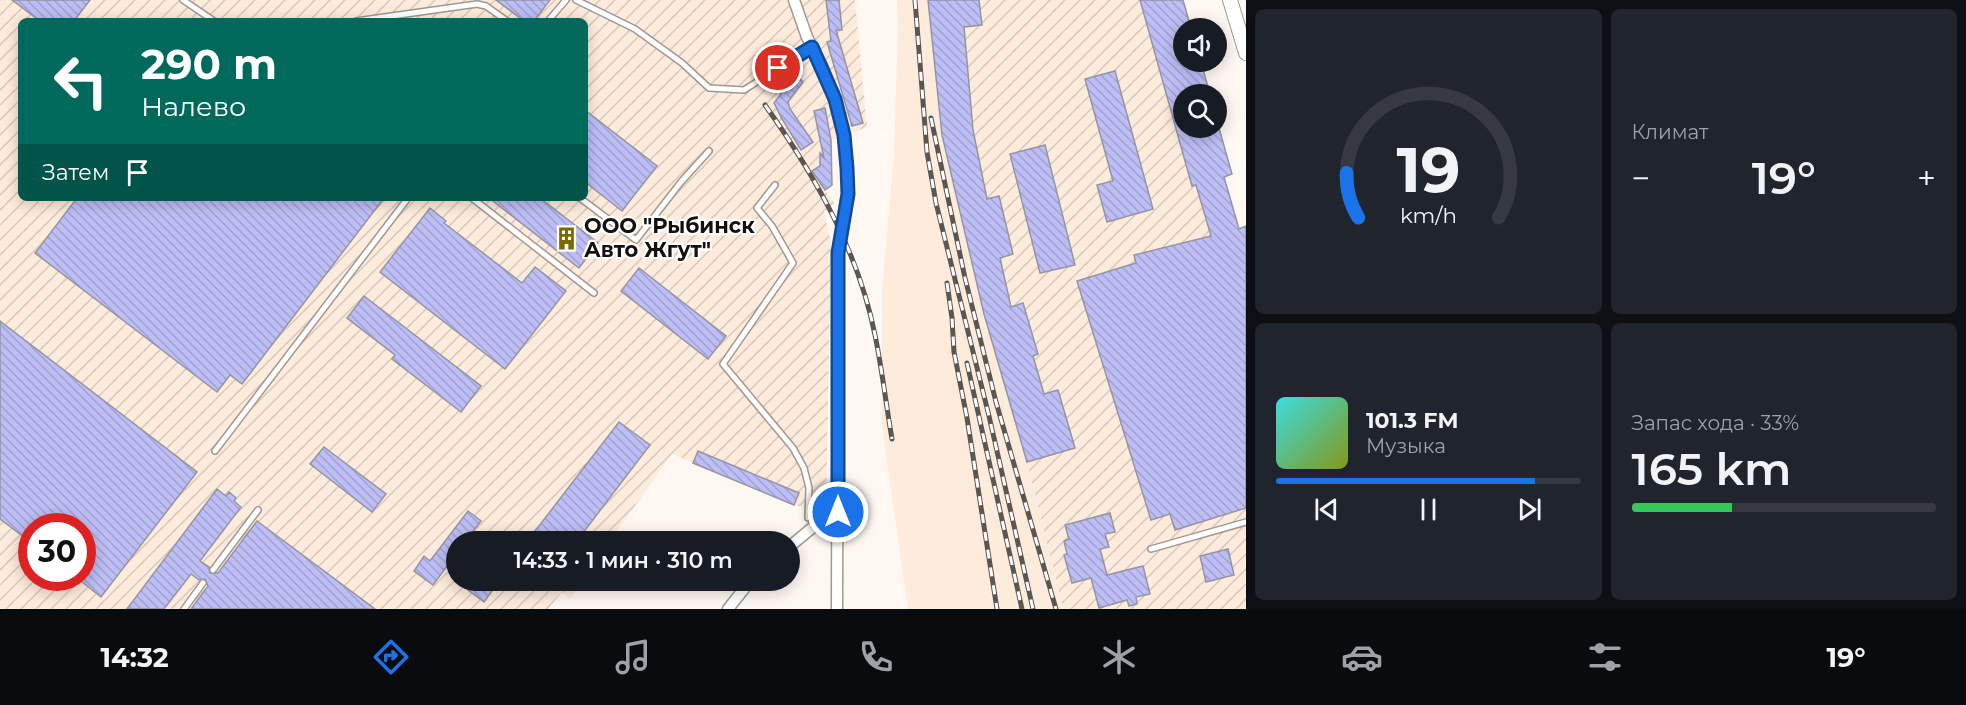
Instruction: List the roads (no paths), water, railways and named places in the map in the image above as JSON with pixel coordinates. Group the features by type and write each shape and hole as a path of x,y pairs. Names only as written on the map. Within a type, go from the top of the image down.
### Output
{"street":[{"path":"794,0 835,99 844,135 847,168 848,194 838,253 837,609"},
{"path":"1230,0 1246,53"},
{"path":"800,538 838,512"},
{"path":"728,609 742,591"}],"lane":[{"path":"183,0 210,18"},
{"path":"551,18 566,0"},
{"path":"576,0 635,29 682,63 709,88 744,90 812,47"},
{"path":"377,18 477,4 486,6 503,18"},
{"path":"584,201 636,240 709,151"},
{"path":"775,185 758,208 772,226 793,263 723,364 793,448 804,468 809,488 808,518"},
{"path":"215,451 406,201"},
{"path":"476,201 594,293"},
{"path":"213,570 258,510"},
{"path":"1151,549 1246,522"},
{"path":"184,609 203,583"}],"railway":[{"path":"915,0 927,152 936,203 989,416 1033,609"},
{"path":"765,105 817,186 846,243 858,273 875,335 892,439"},
{"path":"931,118 965,278 996,402 1056,609"},
{"path":"947,283 954,352 967,418 997,609"},
{"path":"967,363 1022,609"}],"place":[{"name":"ООО \"Рыбинск Авто Жгут\"","path":"566,238"}]}
